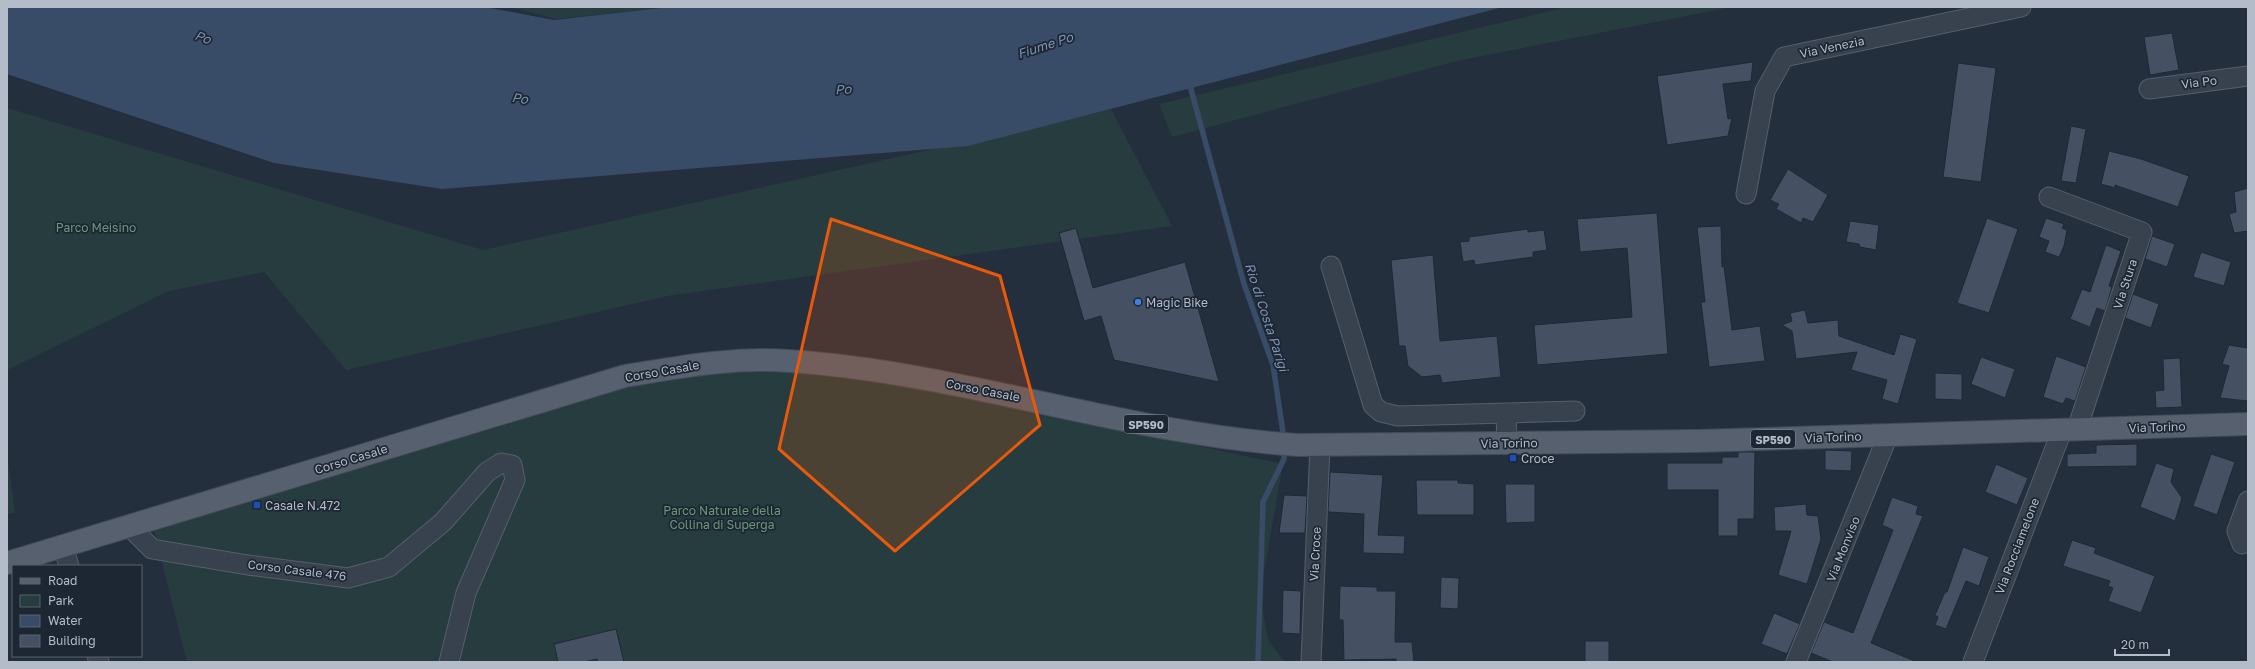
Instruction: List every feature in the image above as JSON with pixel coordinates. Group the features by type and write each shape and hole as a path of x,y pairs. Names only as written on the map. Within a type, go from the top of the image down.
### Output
{"main road":[{"name":"Corso Casale","path":"7,563 66,556 129,526 625,376 716,361 796,362 891,373 1015,396 1154,426 1288,444"},
{"name":"Via Torino","path":"1288,444 1320,445 1697,441 2248,424"}],"street":[{"name":"Via Venezia","path":"1746,194 1765,90 1784,57 2021,7"},
{"name":"Via Po","path":"2150,88 2248,76"},
{"name":"Via Stura","path":"2050,197 2142,232 2069,430"},
{"path":"1331,266 1357,364 1373,405 1381,412 1398,416 1575,411"},
{"path":"1506,414 1507,443"},
{"name":"Via Rocciamelone","path":"1973,662 2069,430"},
{"name":"Via Monviso","path":"1796,662 1888,435"},
{"name":"Via Croce","path":"1311,662 1320,445"},
{"name":"Corso Casale 476","path":"129,526 152,549 248,565 348,578 389,567 443,522 487,472 501,463 512,465 515,480 466,593 449,662"},
{"path":"2242,544 2237,531 2248,500"}],"highlighted area":[{"path":"831,219 1000,276 1040,425 895,551 779,449"}],"green space":[{"path":"510,7 670,7 556,19"},
{"path":"1567,7 1732,7 1457,61 1172,137 1159,104"},
{"name":"Parco Meisino","path":"7,108 483,250 1111,109 1172,226 667,296 346,370 264,272 169,291 7,370"},
{"name":"Parco Naturale della Collina di Superga","path":"717,370 794,371 886,383 982,400 1283,464 1260,594 1268,640 1285,662 187,662 154,530 505,425 625,384"},
{"path":"7,453 15,513 7,514"}],"water":[{"path":"7,7 485,7 554,20 670,7 1503,7 968,146 442,189 274,163 7,74"}],"building":[{"path":"2172,33 2179,70 2150,75 2144,37"},
{"path":"1753,62 1751,81 1723,84 1728,119 1732,118 1728,136 1667,145 1657,76"},
{"path":"1958,63 1996,68 1981,182 1943,177"},
{"path":"2071,126 2086,129 2076,183 2061,181"},
{"path":"2109,151 2141,159 2189,176 2178,207 2115,185 2115,188 2101,184"},
{"path":"1788,169 1828,195 1813,222 1803,218 1801,223 1776,209 1779,204 1770,200"},
{"path":"2248,188 2248,231 2234,233 2229,214 2236,212 2234,192"},
{"path":"1657,213 1668,354 1537,365 1534,325 1632,317 1627,248 1580,252 1577,219"},
{"path":"1987,218 2018,229 1989,313 1957,303"},
{"path":"2046,218 2064,224 2062,228 2067,230 2064,246 2059,257 2045,252 2049,241 2039,237"},
{"path":"1850,221 1879,225 1876,250 1860,247 1859,244 1846,242"},
{"path":"1721,226 1722,267 1724,266 1732,330 1760,326 1765,361 1709,367 1701,302 1705,302 1697,227"},
{"name":"Magic Bike","path":"1076,228 1093,288 1185,262 1219,382 1114,360 1101,316 1084,321 1059,233"},
{"path":"1528,229 1528,232 1544,230 1547,250 1533,252 1533,257 1475,265 1474,260 1463,262 1460,242 1469,241 1469,237"},
{"path":"2152,236 2175,244 2167,267 2145,259"},
{"path":"2106,245 2121,251 2109,286 2112,287 2105,311 2097,308 2090,327 2070,319 2082,289 2090,292"},
{"path":"2201,252 2231,262 2224,286 2193,277"},
{"path":"1433,255 1440,341 1497,336 1501,377 1442,383 1440,375 1422,377 1408,366 1405,346 1399,346 1391,260"},
{"path":"2133,294 2159,304 2151,328 2125,318"},
{"path":"1805,310 1808,323 1838,320 1839,336 1894,355 1900,334 1917,339 1898,404 1882,399 1887,380 1851,370 1857,352 1796,359 1792,331 1782,325 1792,321 1790,313"},
{"path":"2229,345 2248,348 2248,401 2220,398 2229,366 2222,364"},
{"path":"2056,356 2086,367 2075,401 2066,398 2063,404 2043,397"},
{"path":"1981,357 2015,369 2005,398 1971,384"},
{"path":"2180,358 2182,407 2156,408 2155,391 2164,390 2163,359"},
{"path":"1935,373 1962,374 1962,400 1935,399"},
{"path":"2137,444 2137,466 2067,467 2067,454 2096,453 2096,445"},
{"path":"1825,450 1852,451 1851,471 1825,470"},
{"path":"1738,452 1755,452 1754,519 1738,519 1738,536 1718,536 1718,490 1667,490 1667,463 1722,463 1722,457 1738,457"},
{"path":"2211,454 2235,462 2217,515 2193,506"},
{"path":"2156,463 2174,469 2171,482 2182,498 2175,521 2140,507"},
{"path":"1996,464 2028,478 2017,505 1985,492"},
{"path":"1330,472 1383,475 1378,535 1405,536 1404,554 1363,553 1364,514 1328,512"},
{"path":"1416,480 1458,480 1458,483 1474,484 1474,515 1417,515"},
{"path":"1505,484 1535,484 1535,522 1506,523"},
{"path":"1284,495 1307,496 1305,533 1279,533"},
{"path":"1892,497 1918,506 1916,514 1923,516 1871,643 1917,662 1833,662 1811,653 1824,622 1853,633 1893,530 1882,525"},
{"path":"1806,504 1807,515 1818,516 1821,539 1807,584 1778,575 1791,531 1775,531 1774,507"},
{"path":"2072,540 2096,548 2094,553 2155,576 2141,613 2108,601 2113,588 2108,586 2110,581 2063,566"},
{"path":"1963,547 1989,557 1979,586 1966,581 1946,629 1935,625 1938,617 1935,615 1945,592 1947,592"},
{"path":"1441,577 1459,578 1458,609 1440,608"},
{"path":"1340,586 1377,587 1377,591 1396,591 1395,642 1412,642 1414,662 1396,662 1396,659 1344,660 1343,620 1339,620"},
{"path":"1283,590 1301,591 1300,634 1282,633"},
{"path":"1774,613 1800,624 1787,654 1761,644"},
{"path":"616,629 624,662 598,662 597,659 584,662 558,662 554,644"},
{"path":"1585,641 1609,641 1609,662 1585,662"}],"waterway":[{"name":"Rio di Costa Parigi","path":"1189,82 1244,284 1273,365 1284,439"},
{"name":"Rio di Costa Parigi","path":"1258,662 1263,502 1284,459 1284,447"}],"place":[{"name":"Magic Bike","path":"1138,302"},
{"name":"Croce","path":"1513,458"},
{"name":"Casale N.472","path":"257,505"}],"water label":[{"name":"Po","path":"203,37"},
{"name":"Fiume Po","path":"1045,45"},
{"name":"Po","path":"843,89"},
{"name":"Po","path":"520,98"}]}
